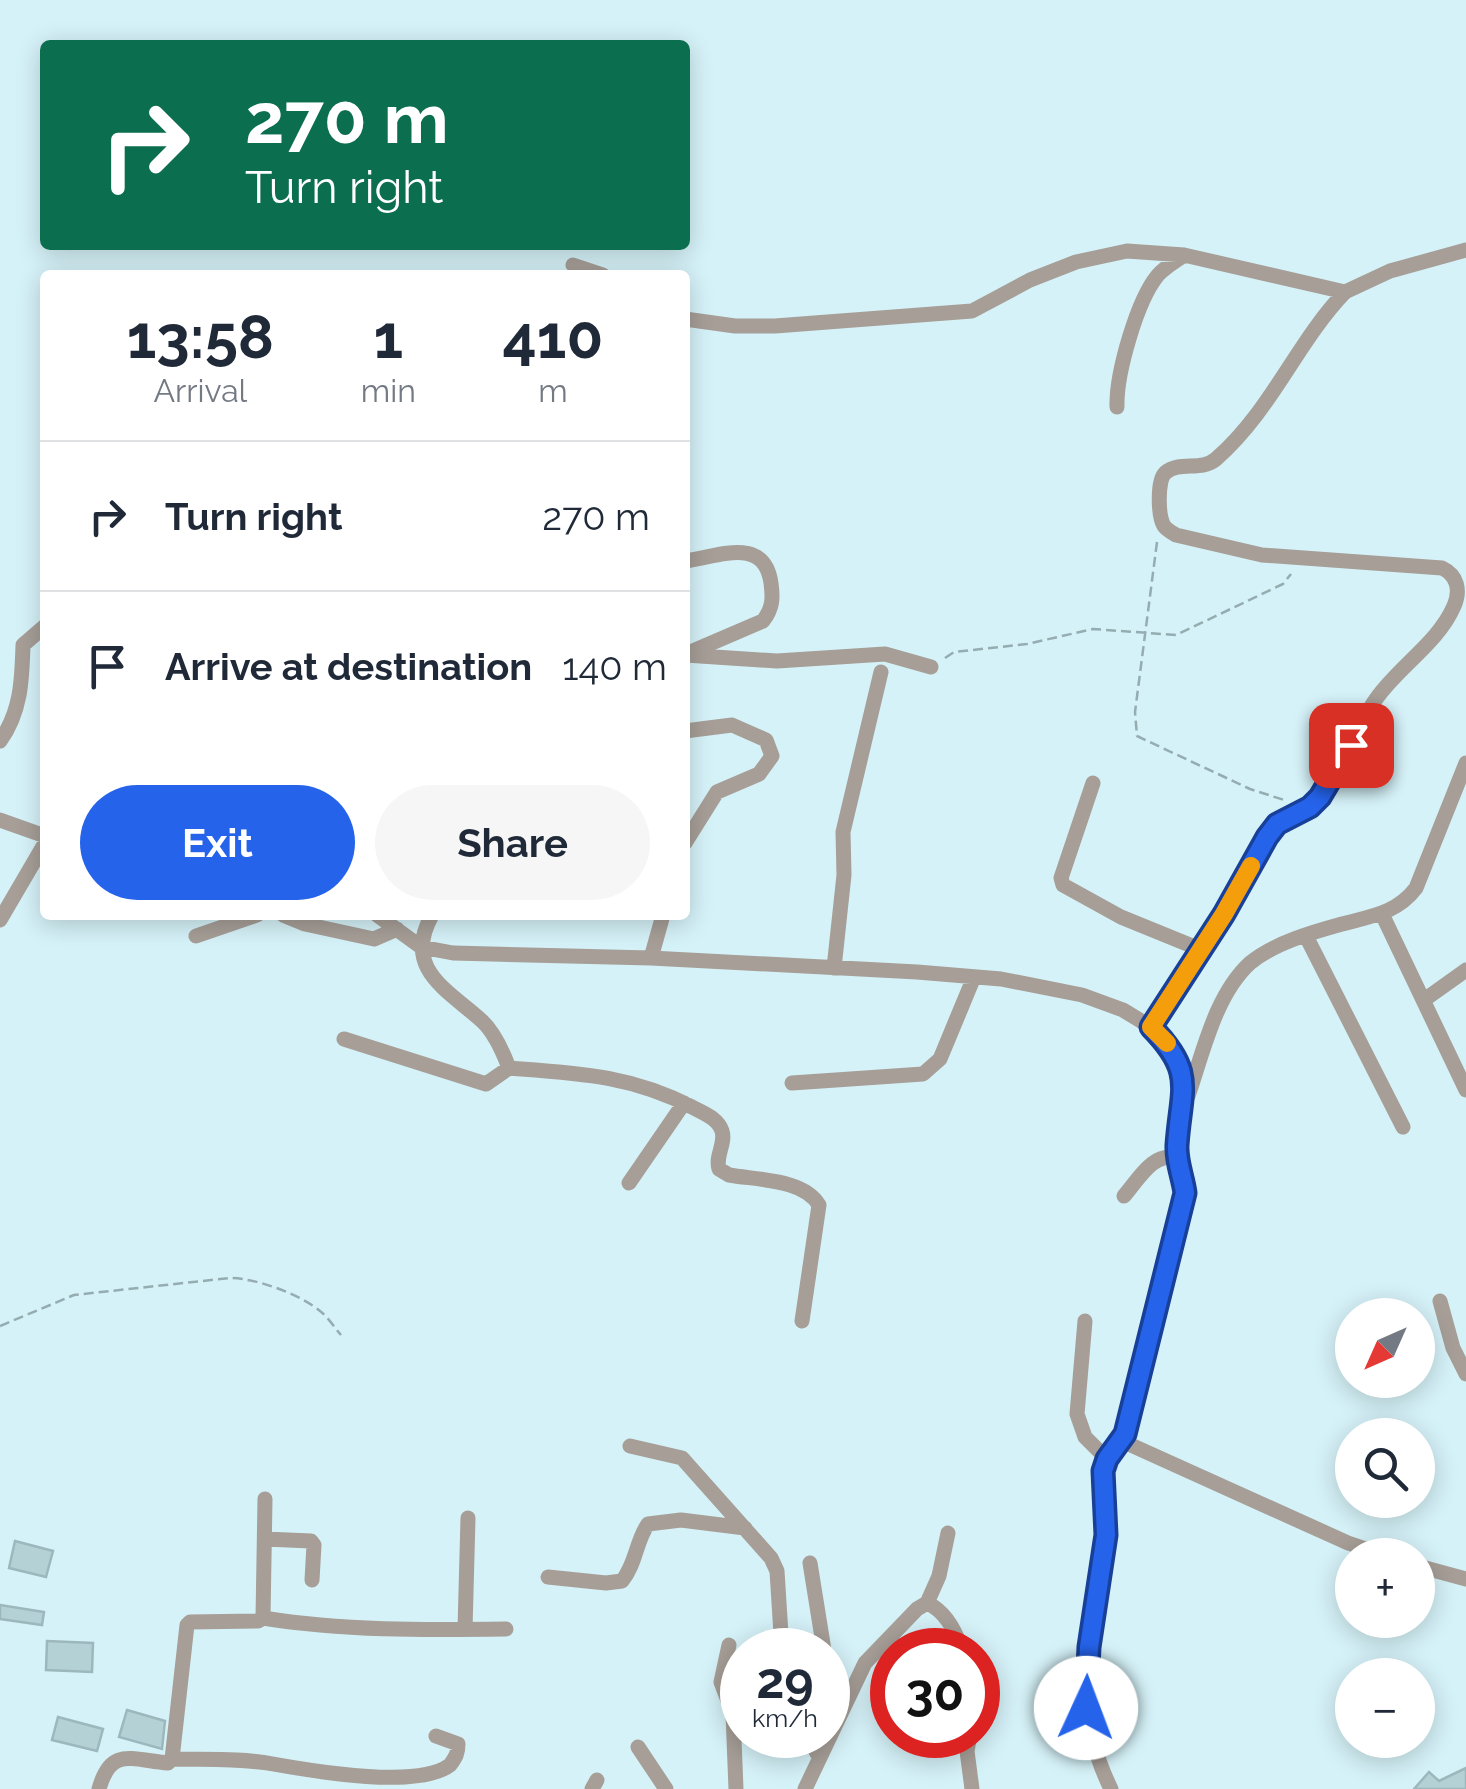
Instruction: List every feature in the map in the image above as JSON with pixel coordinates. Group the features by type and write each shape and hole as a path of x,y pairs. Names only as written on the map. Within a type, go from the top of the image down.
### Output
{"street":[{"path":"1151,1027 1202,950 1267,837 1277,824 1310,807 1342,764 1373,702 1438,629 1454,607 1458,592 1450,572 1442,568 1262,556 1176,536 1165,528 1162,519 1160,482 1165,473 1178,467 1202,468 1213,462 1250,425 1321,320 1345,292 1390,272 1466,250"},
{"path":"690,320 776,326 972,311 1030,280 1106,253 1127,251 1184,255 1345,292"},
{"path":"1117,406 1119,376 1150,291 1157,276 1184,255"},
{"path":"573,265 588,270"},
{"path":"690,560 748,552 762,556 768,566 773,597 764,621 690,653"},
{"path":"0,741 20,695 23,645 40,630"},
{"path":"690,655 776,661 885,654 931,666"},
{"path":"834,968 844,875 843,832 881,672"},
{"path":"690,730 732,725 766,740 772,756 759,774 717,792 690,835"},
{"path":"1182,1114 1231,985 1251,962 1280,946 1382,914 1405,902 1416,888 1466,763"},
{"path":"1093,783 1062,885 1120,918 1202,950"},
{"path":"0,820 40,837"},
{"path":"0,919 40,848"},
{"path":"1382,914 1466,1085"},
{"path":"196,936 242,920"},
{"path":"295,920 374,939 397,929"},
{"path":"384,920 421,947 498,957 651,958 974,977 1082,995 1123,1010 1151,1027 1170,1046 1180,1062 1183,1079 1177,1159 1185,1193 1122,1440 1103,1471 1106,1535 1089,1647 1086,1708 1100,1766 1111,1789"},
{"path":"430,920 421,947 431,976 444,993 484,1023 508,1068"},
{"path":"651,958 662,920"},
{"path":"1306,936 1403,1127"},
{"path":"1424,1000 1466,970"},
{"path":"792,1083 923,1074 940,1058 974,977"},
{"path":"344,1039 486,1084 508,1068 636,1082 713,1118 722,1128 716,1159 719,1169 801,1188 813,1194 819,1205 802,1321"},
{"path":"629,1183 684,1103"},
{"path":"1124,1196 1158,1158 1177,1159"},
{"path":"1440,1301 1466,1374"},
{"path":"1085,1321 1076,1414 1085,1437 1107,1459"},
{"path":"1122,1440 1337,1538"},
{"path":"630,1446 682,1458 776,1565 780,1628"},
{"path":"263,1618 264,1500"},
{"path":"466,1629 468,1518"},
{"path":"548,1577 622,1581 648,1524 681,1520 745,1528"},
{"path":"850,1693 880,1644 927,1603 948,1533"},
{"path":"265,1540 312,1540 312,1580"},
{"path":"810,1564 820,1628"},
{"path":"1435,1571 1466,1579"},
{"path":"927,1603 936,1607 951,1628"},
{"path":"99,1789 110,1763 119,1759 168,1763 172,1759 190,1622 263,1618 312,1626 506,1628"},
{"path":"172,1759 270,1763 352,1783 410,1785 438,1779 457,1756 458,1744 436,1736"},
{"path":"638,1748 666,1789"},
{"path":"735,1758 736,1789"},
{"path":"805,1789 819,1758"},
{"path":"968,1758 972,1789"}],"path":[{"path":"1162,519 1134,725 1137,736 1250,789 1310,807"},
{"path":"931,666 954,652 1027,644 1093,629 1176,635 1282,584 1296,558"},
{"path":"0,1326 74,1295 250,1278 311,1305 341,1335"}],"building":[{"path":"15,1541 53,1551 46,1577 9,1568"},
{"path":"0,1605 44,1612 42,1625 0,1619"},
{"path":"47,1641 93,1643 92,1672 46,1670"},
{"path":"127,1710 165,1721 162,1749 119,1737"},
{"path":"58,1717 103,1729 97,1751 52,1740"},
{"path":"1466,1768 1466,1789 1414,1789 1429,1772 1439,1781"}],"slow traffic":[{"path":"1167,1043 1151,1027 1251,866"}],"route":[{"path":"1086,1708 1089,1647 1106,1535 1104,1464 1125,1434 1185,1193 1177,1159 1182,1114 1180,1062 1151,1027 1224,914 1267,837 1277,824 1310,807 1320,797 1351,745"}]}
